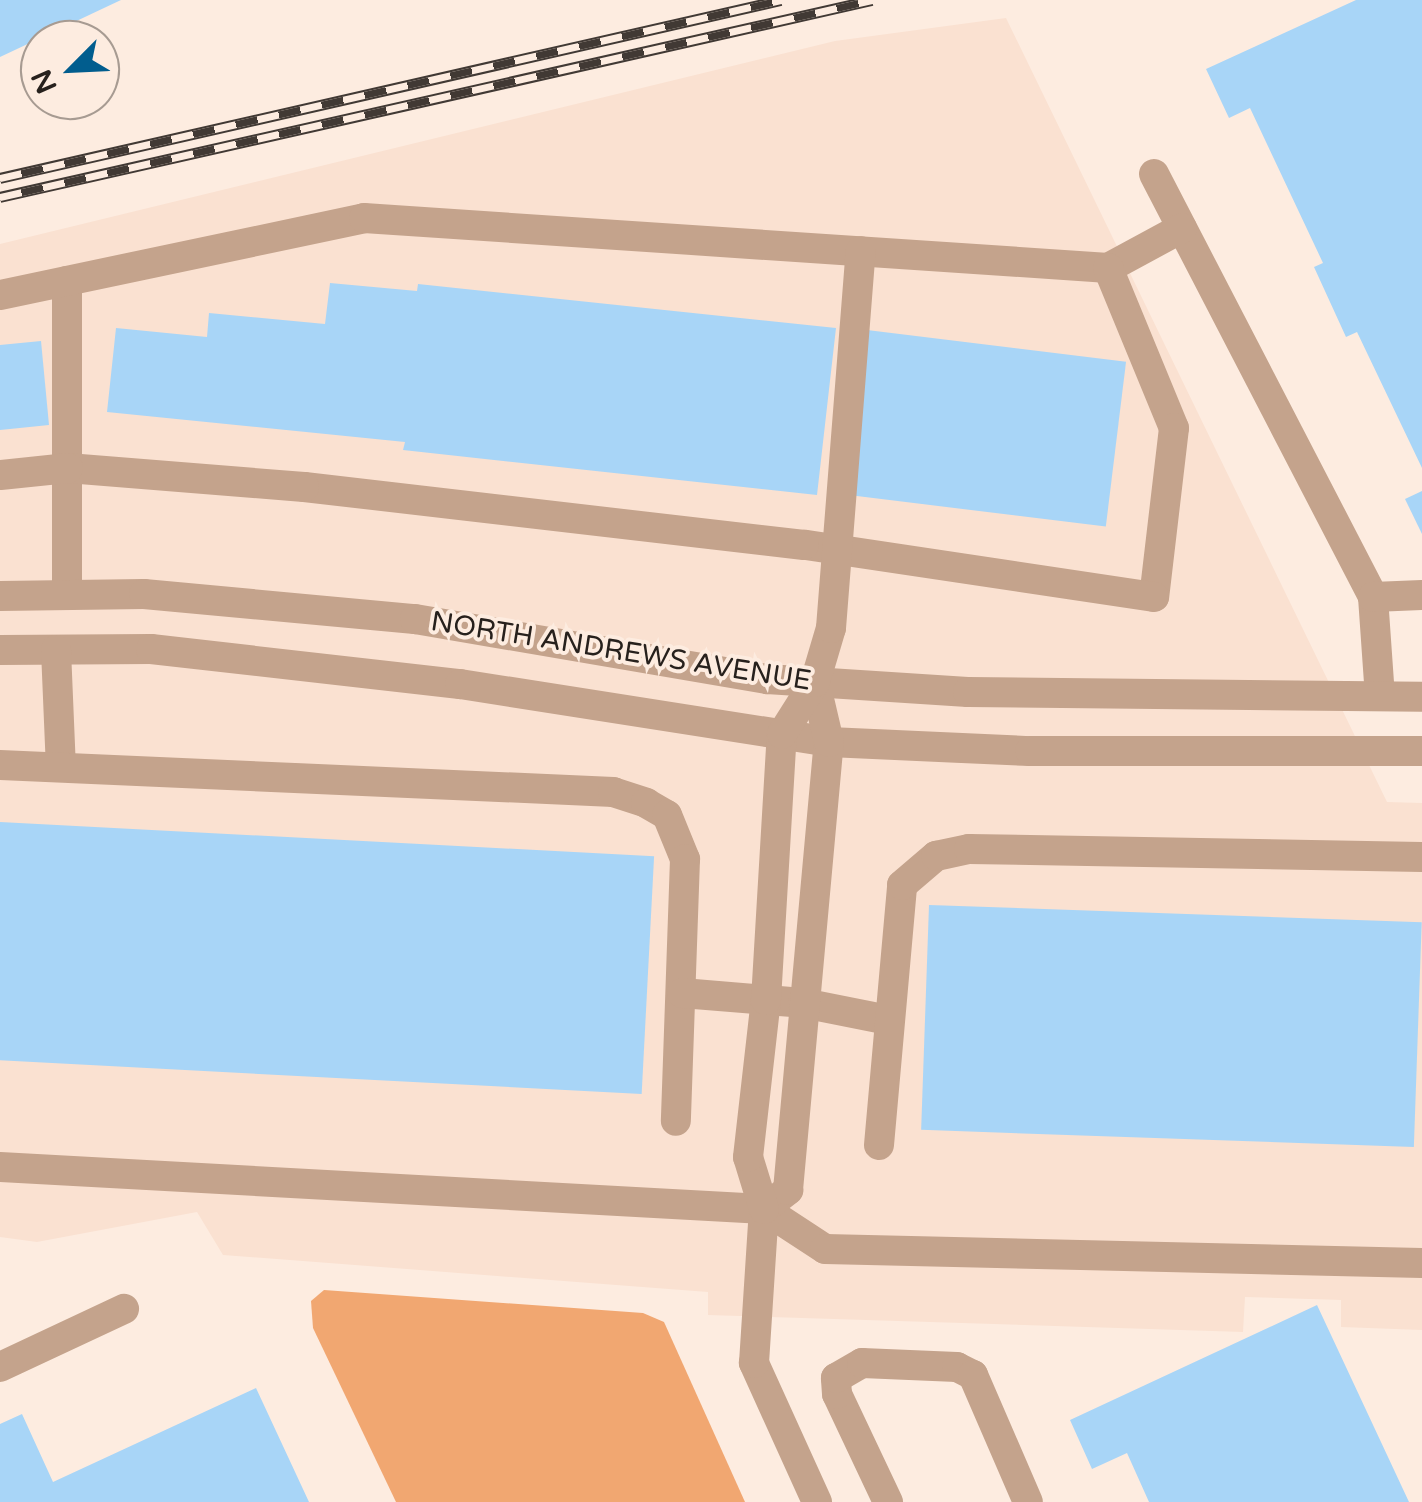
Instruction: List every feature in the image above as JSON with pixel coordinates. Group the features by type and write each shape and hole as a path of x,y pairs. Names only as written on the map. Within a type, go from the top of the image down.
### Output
{"street":[{"path":"1154,174 1373,597 1380,696"},
{"path":"0,295 364,218 1108,268 1182,228"},
{"path":"818,1502 754,1362 764,1209 748,1157 766,1000 782,734 815,682 831,628 832,549 860,252"},
{"path":"0,475 68,468 304,487 832,549 1154,597 1174,428 1108,268"},
{"path":"66,281 68,595"},
{"name":"NORTH ANDREWS AVENUE","path":"0,596 144,594 415,619 815,682 968,692 1422,697"},
{"path":"1373,597 1422,595"},
{"name":"NORTH ANDREWS AVENUE","path":"0,650 151,650 440,682 829,742 1030,751 1422,751"},
{"path":"56,650 61,767"},
{"path":"764,1209 788,1190 829,742 815,682"},
{"path":"0,764 613,792 646,803 667,815 685,859 676,1121"},
{"path":"879,1145 902,885 936,856 970,848 1422,857"},
{"path":"682,994 803,1003 888,1020"},
{"path":"0,1167 764,1209 825,1248 1422,1263"},
{"path":"0,1367 124,1308"},
{"path":"888,1502 837,1394 836,1378 862,1363 957,1367 973,1375 1028,1502"}],"shaded area":[{"path":"1006,18 1387,802 1422,803 1422,1330 1341,1327 1341,1300 1245,1297 1243,1332 708,1315 708,1292 223,1255 197,1212 37,1242 0,1237 0,244 835,41"},
{"path":"324,1290 643,1313 664,1322 745,1502 396,1502 313,1328 311,1301"}],"building":[{"path":"0,0 121,0 79,20 20,20 20,48 0,57"},
{"path":"1356,0 1422,0 1422,468 1357,332 1346,337 1314,267 1323,263 1250,108 1229,118 1206,69"},
{"path":"330,283 417,291 418,284 836,328 817,495 403,450 405,442 107,412 116,328 207,337 209,313 325,324"},
{"path":"867,330 1126,362 1106,527 847,495"},
{"path":"41,341 49,425 0,430 0,345"},
{"path":"1422,491 1422,534 1405,499"},
{"path":"0,822 654,856 642,1094 0,1060"},
{"path":"929,905 1422,922 1414,1147 921,1130"},
{"path":"1317,1305 1409,1502 1149,1502 1127,1453 1092,1469 1070,1420"},
{"path":"256,1388 309,1502 0,1502 0,1424 22,1414 53,1482"}],"railway":[{"path":"0,178 781,0"},
{"path":"0,197 872,0"}]}
